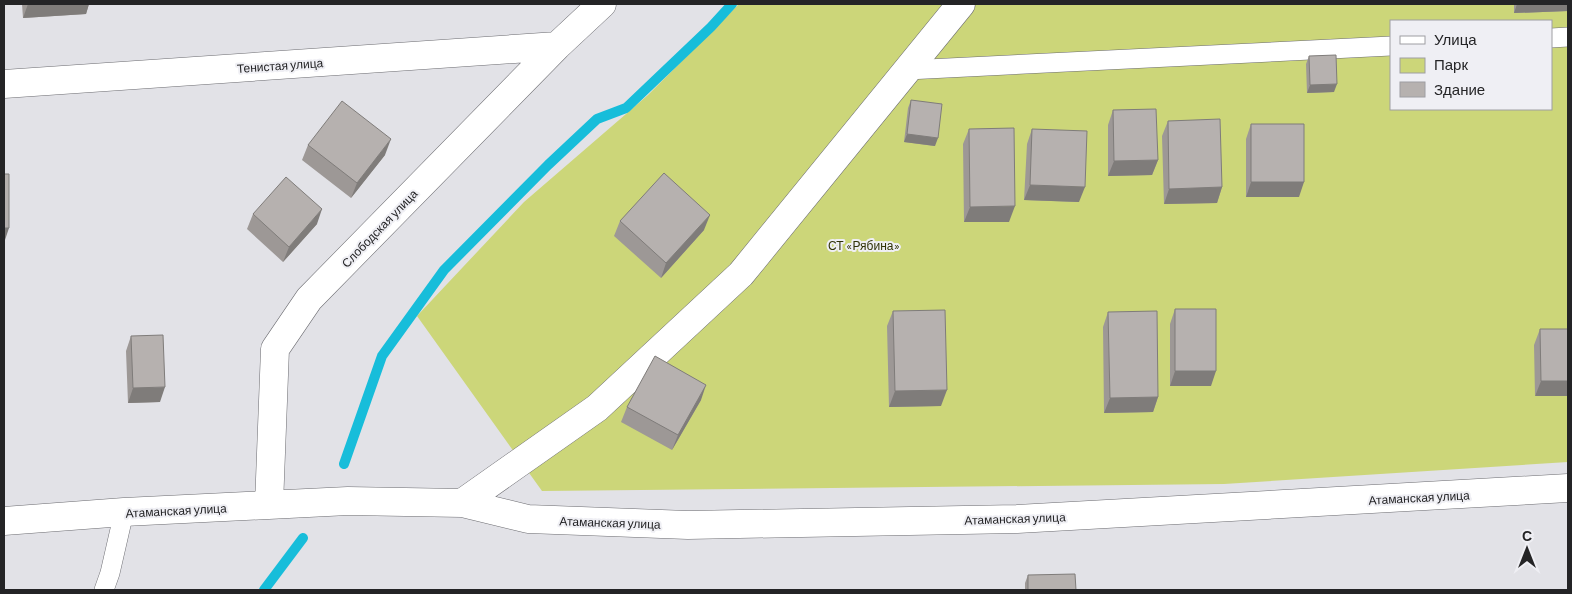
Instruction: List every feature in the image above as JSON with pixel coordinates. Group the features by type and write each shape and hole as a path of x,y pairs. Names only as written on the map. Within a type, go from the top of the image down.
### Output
{"street":[{"name":"Слободская улица","path":"268,505 276,348 309,299 557,46 602,4"},
{"path":"462,502 597,408 740,274 962,4"},
{"name":"Тенистая улица","path":"4,84 557,46"},
{"name":"Атаманская улица","path":"4,521 124,512 348,502 462,502 528,519 698,525 1017,519 1568,488"}],"lane":[{"path":"1552,38 1568,37"},
{"path":"908,70 1390,46"},
{"path":"104,590 110,573 124,512"}],"green space":[{"name":"СТ «Рябина»","path":"739,4 1568,4 1568,462 1224,484 542,491 417,316 524,202 648,95"}],"building":[{"path":"1336,55 1337,84 1310,85 1309,56"},
{"path":"911,100 942,104 938,138 907,134"},
{"path":"342,101 391,139 357,183 308,145"},
{"path":"1156,109 1158,160 1114,161 1113,110"},
{"path":"1220,119 1222,187 1169,189 1168,121"},
{"path":"1251,124 1304,124 1304,182 1251,182"},
{"path":"1014,128 1015,206 970,207 969,129"},
{"path":"1032,129 1087,131 1085,187 1030,185"},
{"path":"664,173 710,215 666,263 620,221"},
{"path":"4,174 9,174 9,228 4,228"},
{"path":"286,177 322,209 289,247 253,214"},
{"path":"1175,309 1216,309 1216,371 1175,371"},
{"path":"945,310 947,390 895,391 893,311"},
{"path":"1157,311 1158,397 1110,398 1108,312"},
{"path":"1540,329 1568,329 1568,381 1541,381"},
{"path":"163,335 165,387 133,388 131,336"},
{"path":"655,356 706,385 678,435 627,407"},
{"path":"1075,574 1076,590 1028,590 1028,575"}],"waterway":[{"path":"344,464 382,356 444,270 548,165 597,119 626,108 711,27 732,4"},
{"path":"264,590 303,538"}]}
